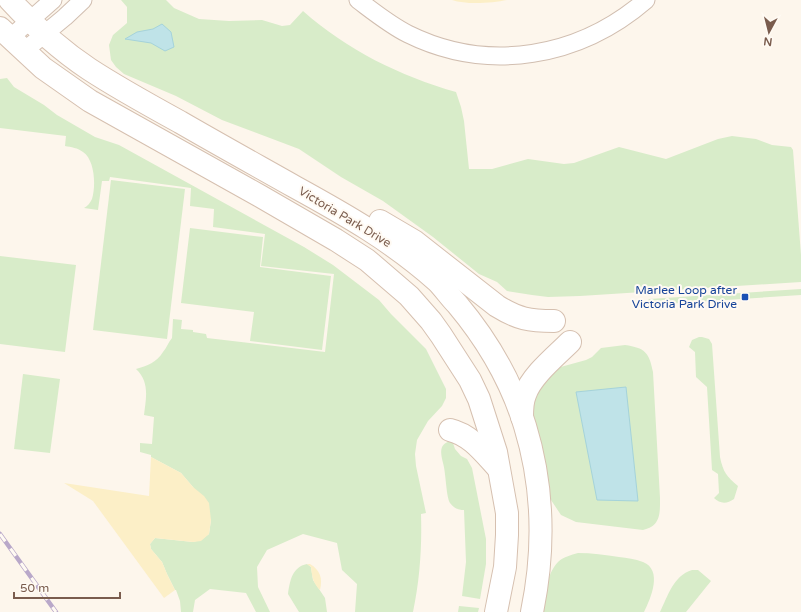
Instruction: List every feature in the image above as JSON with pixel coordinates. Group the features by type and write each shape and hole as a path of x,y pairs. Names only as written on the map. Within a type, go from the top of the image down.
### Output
{"street":[{"name":"Victoria Park Drive","path":"10,0 37,28 88,69 138,100 357,222 397,249 438,283 474,324 503,371 515,397 530,443 537,475 541,506 541,539 539,571 532,612"},
{"path":"37,28 53,0"},
{"path":"11,39 37,28 83,0"},
{"path":"358,0 397,28 420,39 455,50 480,55 498,56 541,52 584,39 612,26 646,0"},
{"name":"Victoria Park Drive","path":"11,39 43,68 90,101 336,240 367,260 409,296 441,335 470,380 479,399 491,434 500,471 507,513 505,567 496,612"},
{"path":"138,100 201,122 270,158 408,237 497,306 511,314 525,319 554,321"},
{"path":"522,417 522,404 529,386 539,373 570,342"},
{"path":"450,430 458,431 472,440 500,471"}],"green space":[{"path":"121,0 166,0 174,8 199,19 229,21 262,20 282,26 290,25 303,11 320,25 356,50 395,70 435,86 456,92 464,121 469,169 492,169 528,159 564,164 574,163 619,147 666,159 718,139 732,136 756,139 772,145 791,147 793,150 801,255 801,282 548,297 507,291 497,282 479,274 433,237 383,201 341,177 299,149 222,120 176,96 124,74 111,60 109,45 113,35 127,23 127,7"},
{"path":"7,78 14,87 44,105 57,115 95,137 119,145 304,247 333,265 379,300 426,349 446,389 446,398 442,406 428,421 417,440 415,454 416,466 426,513 421,514 420,563 413,612 355,612 357,584 342,570 337,543 303,534 267,550 257,567 258,587 270,612 256,612 246,593 210,589 195,600 193,612 181,612 180,601 176,590 162,562 151,549 150,544 155,538 193,542 201,540 209,534 211,520 193,487 181,473 151,457 151,455 140,452 140,443 152,444 154,417 144,415 146,390 143,379 136,369 151,363 161,355 172,338 173,319 182,320 181,329 193,330 193,332 206,334 207,338 325,352 334,274 261,266 265,234 213,227 214,209 190,206 191,188 110,177 109,181 102,181 98,210 84,208 92,199 94,174 90,161 83,152 65,146 66,136 0,128 0,79"},
{"path":"111,180 185,189 167,339 93,330"},
{"path":"190,228 263,237 260,267 331,276 322,350 250,341 254,312 181,303"},
{"path":"0,256 76,265 65,352 0,344"},
{"path":"801,289 801,295 650,305 648,305 647,302 649,299"},
{"path":"699,337 709,339 712,344 720,457 726,474 738,486 734,499 729,502 721,502 714,498 719,493 718,474 712,470 707,387 696,377 695,352 689,347 692,340"},
{"path":"625,345 645,352 650,360 653,372 660,509 656,522 649,528 643,530 576,522 561,515 551,500 530,414 531,398 557,368 586,360 592,357 601,348"},
{"path":"23,374 60,379 50,453 14,449"},
{"path":"452,440 455,449 461,456 467,459 472,468 486,539 486,564 480,599 462,596 466,562 464,510 456,508 450,503 441,453 443,446"},
{"path":"578,553 598,554 631,559 643,562 649,566 653,571 654,585 644,612 541,612 546,586 554,567 558,562 567,556"},
{"path":"307,564 311,567 313,580 325,598 327,612 299,612 288,594 291,580 295,571"},
{"path":"692,570 698,570 711,581 686,612 660,612 672,587 680,577"},
{"path":"459,606 479,608 478,612 458,612"}],"sand":[{"path":"452,0 507,0 465,3"},
{"path":"151,457 181,473 193,487 204,496 209,503 211,520 209,534 201,541 193,542 155,538 150,544 151,549 162,562 175,590 164,598 93,501 64,483 149,496"},
{"path":"307,564 313,566 320,575 320,590 313,580 311,567"}],"water":[{"path":"162,24 171,32 174,47 165,51 151,43 125,39 137,32 153,29"},
{"path":"626,387 638,501 597,500 576,392"}],"railway":[{"path":"0,534 56,612"}],"place":[{"name":"Marlee Loop after Victoria Park Drive","path":"745,297"}]}
